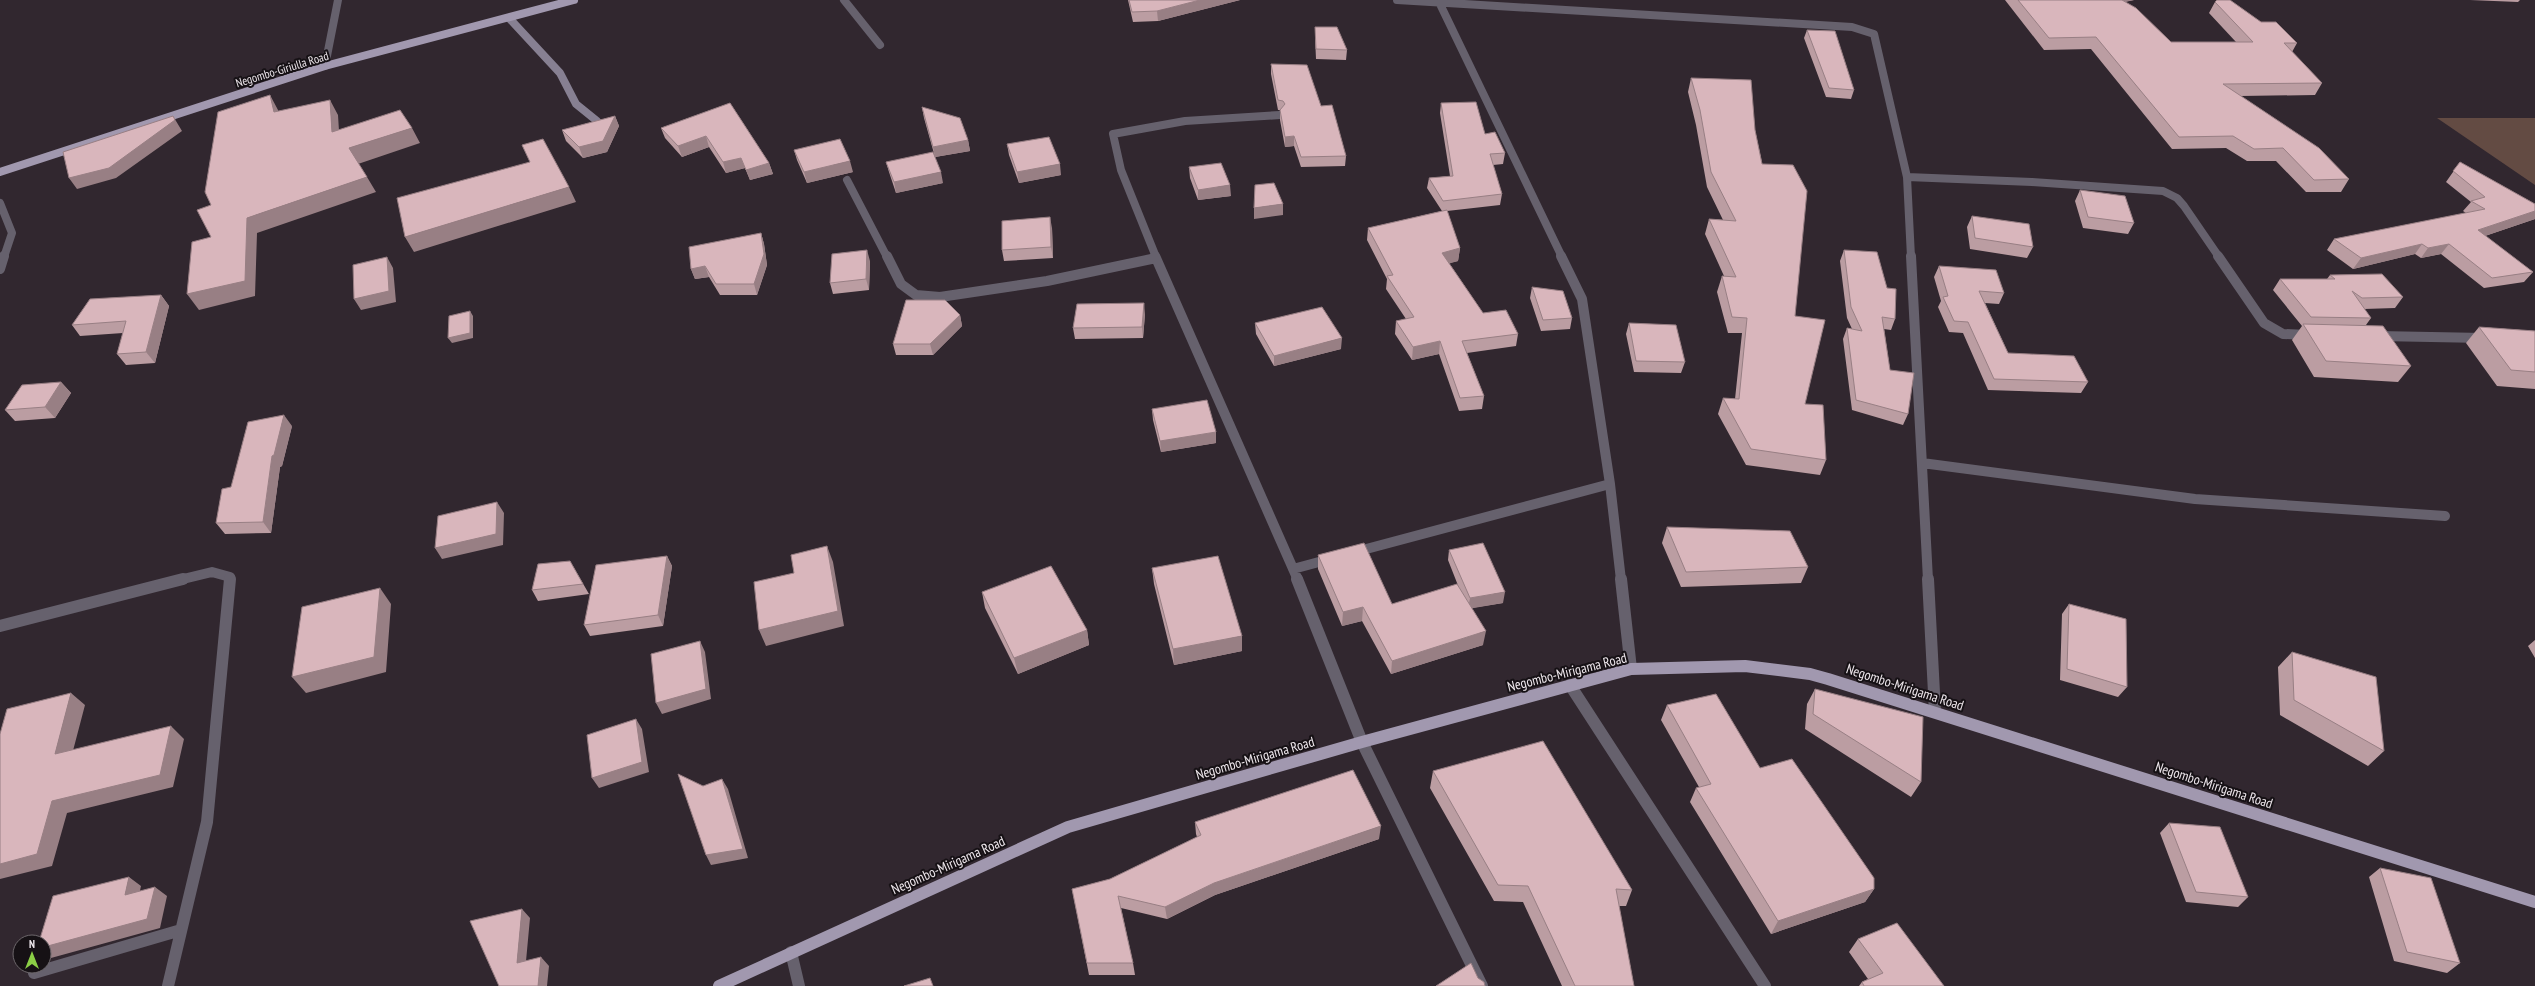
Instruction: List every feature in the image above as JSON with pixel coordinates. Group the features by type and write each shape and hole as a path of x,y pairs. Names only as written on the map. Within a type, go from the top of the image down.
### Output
{"main road":[{"name":"Negombo-Giriulla Road","path":"0,172 87,142 324,66 574,0"},
{"name":"Negombo-Mirigama Road","path":"719,986 1068,827 1362,742 1631,669 1690,666 1745,666 1810,674 1935,712 2535,902"}],"street":[{"path":"324,66 338,0"},
{"path":"844,0 880,45"},
{"path":"1397,0 1440,4 1852,27 1874,34 1907,177 1935,712"},
{"path":"1440,4 1582,299 1610,484 1631,669"},
{"path":"509,18 560,73 576,104 597,121"},
{"path":"1280,115 1185,121 1112,134 1121,170 1156,258 1293,569 1362,742 1482,986"},
{"path":"1907,177 2032,182 2163,191 2177,198 2184,206 2264,323 2283,334 2315,335"},
{"path":"847,180 901,284 916,294 940,296 1039,282 1156,258"},
{"path":"0,203 12,233 0,269"},
{"path":"2370,336 2494,338"},
{"path":"1922,463 2195,499 2445,516"},
{"path":"1293,569 1610,484"},
{"path":"1,629 212,572 230,577 207,822 168,986"},
{"path":"1570,685 1765,986"},
{"path":"52,968 181,930"},
{"path":"791,952 799,986"}],"shaded area":[{"path":"2437,118 2535,118 2535,185"}],"building":[{"path":"1129,0 1200,0 1157,11 1132,12"},
{"path":"2018,0 2122,0 2136,8 2171,42 2253,42 2215,2 2217,0 2230,0 2261,22 2276,22 2297,43 2284,43 2322,83 2223,84 2319,148 2349,179 2314,180 2283,148 2254,149 2233,136 2179,137 2096,37 2049,38"},
{"path":"1315,27 1337,27 1347,50 1316,49"},
{"path":"1807,30 1835,31 1854,90 1829,88"},
{"path":"1271,64 1307,65 1321,106 1332,105 1346,156 1301,157 1294,136 1285,137 1280,110 1285,104 1283,101 1278,100"},
{"path":"1691,78 1751,80 1755,130 1762,164 1793,165 1807,191 1795,316 1825,320 1805,404 1823,405 1826,460 1751,449 1723,398 1739,399 1747,318 1732,317 1722,276 1736,277 1709,219 1736,221 1711,172 1700,110"},
{"path":"270,95 274,112 330,100 332,132 400,110 412,128 349,148 367,177 247,218 245,281 187,294 192,242 211,237 197,210 211,205 205,192 218,112"},
{"path":"1476,102 1485,134 1495,132 1505,153 1490,154 1502,194 1443,201 1429,178 1453,176 1441,103"},
{"path":"730,103 769,163 746,170 741,158 723,162 706,136 678,146 661,128"},
{"path":"922,107 960,118 968,140 933,147"},
{"path":"173,116 175,120 109,168 69,178 63,152"},
{"path":"615,116 603,141 579,147 562,130"},
{"path":"1049,137 1060,164 1017,172 1007,144"},
{"path":"543,139 569,187 405,237 397,198 530,162 522,145"},
{"path":"840,139 850,161 804,172 794,150"},
{"path":"933,152 941,172 894,182 886,162"},
{"path":"2460,162 2535,204 2535,211 2478,230 2533,272 2492,278 2449,244 2428,248 2422,244 2361,258 2334,239 2485,209 2471,201 2485,197 2453,171"},
{"path":"1221,163 1230,185 1198,190 1189,167"},
{"path":"1274,183 1283,204 1254,208 1255,185"},
{"path":"2080,190 2125,196 2134,223 2088,217"},
{"path":"1447,210 1460,248 1442,253 1483,313 1506,310 1518,334 1462,341 1484,396 1460,398 1440,341 1413,347 1396,321 1414,317 1387,276 1393,275 1368,228"},
{"path":"1972,216 2029,224 2033,247 1975,238"},
{"path":"1050,217 1051,247 1002,250 1002,221"},
{"path":"761,233 764,254 754,284 716,284 705,266 691,269 689,247"},
{"path":"867,250 866,279 830,283 832,254"},
{"path":"1844,250 1877,252 1887,288 1896,289 1895,319 1882,317 1890,370 1914,373 1908,414 1856,400 1847,328 1862,331 1851,307"},
{"path":"387,257 389,291 354,299 353,265"},
{"path":"1939,266 1996,270 2004,293 1979,291 2008,353 2074,356 2088,382 1994,379 1968,322 1954,321 1943,297 1948,296"},
{"path":"2382,274 2403,297 2362,298 2352,291 2371,318 2311,317 2280,279 2335,279 2330,275"},
{"path":"1532,287 1563,291 1572,318 1543,320"},
{"path":"161,295 146,352 117,354 126,321 72,325 90,299"},
{"path":"906,300 945,300 960,315 930,344 893,344"},
{"path":"1144,303 1142,327 1073,328 1077,304"},
{"path":"1322,307 1342,338 1274,356 1255,323"},
{"path":"470,311 470,333 448,338 449,316"},
{"path":"1629,323 1676,325 1685,362 1636,361"},
{"path":"2303,324 2383,326 2411,366 2326,361"},
{"path":"2479,327 2535,331 2535,372 2511,370"},
{"path":"61,382 45,407 5,410 22,385"},
{"path":"1207,400 1216,432 1160,441 1152,409"},
{"path":"284,415 274,455 272,456 263,522 216,523 222,489 231,487 248,422"},
{"path":"497,502 496,534 435,548 438,516"},
{"path":"1667,527 1790,531 1808,567 1686,572"},
{"path":"1364,543 1392,604 1457,584 1486,631 1392,661 1363,607 1343,612 1318,555"},
{"path":"1483,543 1505,592 1470,598 1449,550"},
{"path":"827,546 838,611 759,630 754,582 794,573 791,555"},
{"path":"667,556 658,615 584,625 596,565"},
{"path":"1218,556 1242,636 1173,649 1152,568"},
{"path":"570,561 583,584 532,590 538,564"},
{"path":"1051,566 1087,630 1014,658 982,592"},
{"path":"380,588 374,657 292,677 302,607"},
{"path":"2069,604 2126,619 2127,687 2067,669"},
{"path":"700,641 706,689 656,703 651,654"},
{"path":"2292,652 2376,677 2384,751 2294,700"},
{"path":"1815,689 1923,717 1921,782 1813,714"},
{"path":"71,693 55,754 171,726 160,775 52,801 37,854 0,864 0,734 7,709"},
{"path":"1716,694 1760,768 1792,759 1874,878 1874,889 1778,921 1696,788 1711,784 1667,705"},
{"path":"636,719 642,762 592,778 587,735"},
{"path":"1543,741 1632,890 1616,889 1634,986 1575,986 1528,886 1498,885 1433,771"},
{"path":"1353,770 1381,826 1214,883 1165,907 1118,896 1133,963 1087,963 1072,889 1110,879 1201,835 1195,822"},
{"path":"678,774 703,786 722,779 743,849 706,855"},
{"path":"2169,823 2220,827 2248,897 2196,892"},
{"path":"2380,868 2431,878 2460,963 2407,952"},
{"path":"129,877 125,895 155,887 147,919 52,945 52,934 41,934 53,896"},
{"path":"522,909 517,963 541,957 538,986 499,986 470,921"},
{"path":"1897,923 1944,986 1864,986 1862,982 1883,973 1858,939"},
{"path":"1471,963 1478,978 1484,982 1485,986 1436,986"},
{"path":"930,978 933,986 904,986"}]}
